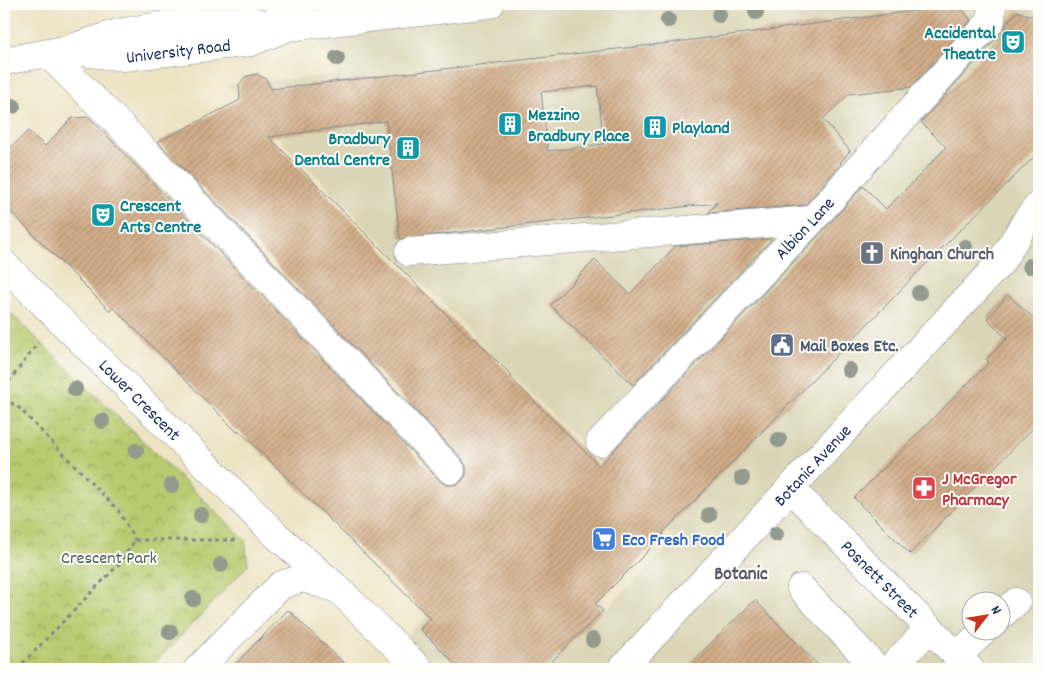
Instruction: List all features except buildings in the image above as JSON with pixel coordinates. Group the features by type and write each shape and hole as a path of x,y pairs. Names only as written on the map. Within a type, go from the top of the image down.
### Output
{"street":[{"name":"University Road","path":"4,61 56,52 124,57 251,42 292,18 490,4"},
{"name":"Albion Lane","path":"600,442 812,220 991,22 992,4"},
{"path":"56,52 116,121 451,470"},
{"name":"Botanic Avenue","path":"622,669 1001,262 1028,218 1039,205"},
{"path":"409,252 523,249 812,220"},
{"name":"Botanic Avenue","path":"1001,262 1039,236"},
{"name":"Lower Crescent","path":"4,264 275,534 338,589 419,669"},
{"name":"Posnett Street","path":"790,488 964,663"},
{"path":"275,534 282,563 281,585"},
{"path":"198,669 281,585 303,578 338,589"},
{"path":"801,588 877,669"},
{"path":"890,669 929,629"},
{"path":"964,663 979,640"}],"path":[{"path":"4,388 39,342 61,320"},
{"path":"4,398 19,408 118,510 135,540"},
{"path":"135,540 245,540 275,534"},
{"path":"17,669 119,564 135,540"}],"shaded area":[{"path":"291,4 1039,4 1039,669 376,669 519,518 607,608 676,540 226,84 339,75"}],"green space":[{"name":"Crescent Park","path":"4,307 245,540 248,565 149,669 4,669"}],"place":[{"name":"Accidental Theatre","path":"1013,42"},
{"name":"Mezzino Bradbury Place","path":"510,124"},
{"name":"Playland","path":"655,127"},
{"name":"Bradbury Dental Centre","path":"408,148"},
{"name":"Crescent Arts Centre","path":"103,215"},
{"name":"Kinghan Church","path":"872,253"},
{"name":"Mail Boxes Etc.","path":"782,345"},
{"name":"J McGregor Pharmacy","path":"924,488"},
{"name":"Eco Fresh Food","path":"604,539"}],"district":[{"name":"Botanic","path":"741,572"}]}
